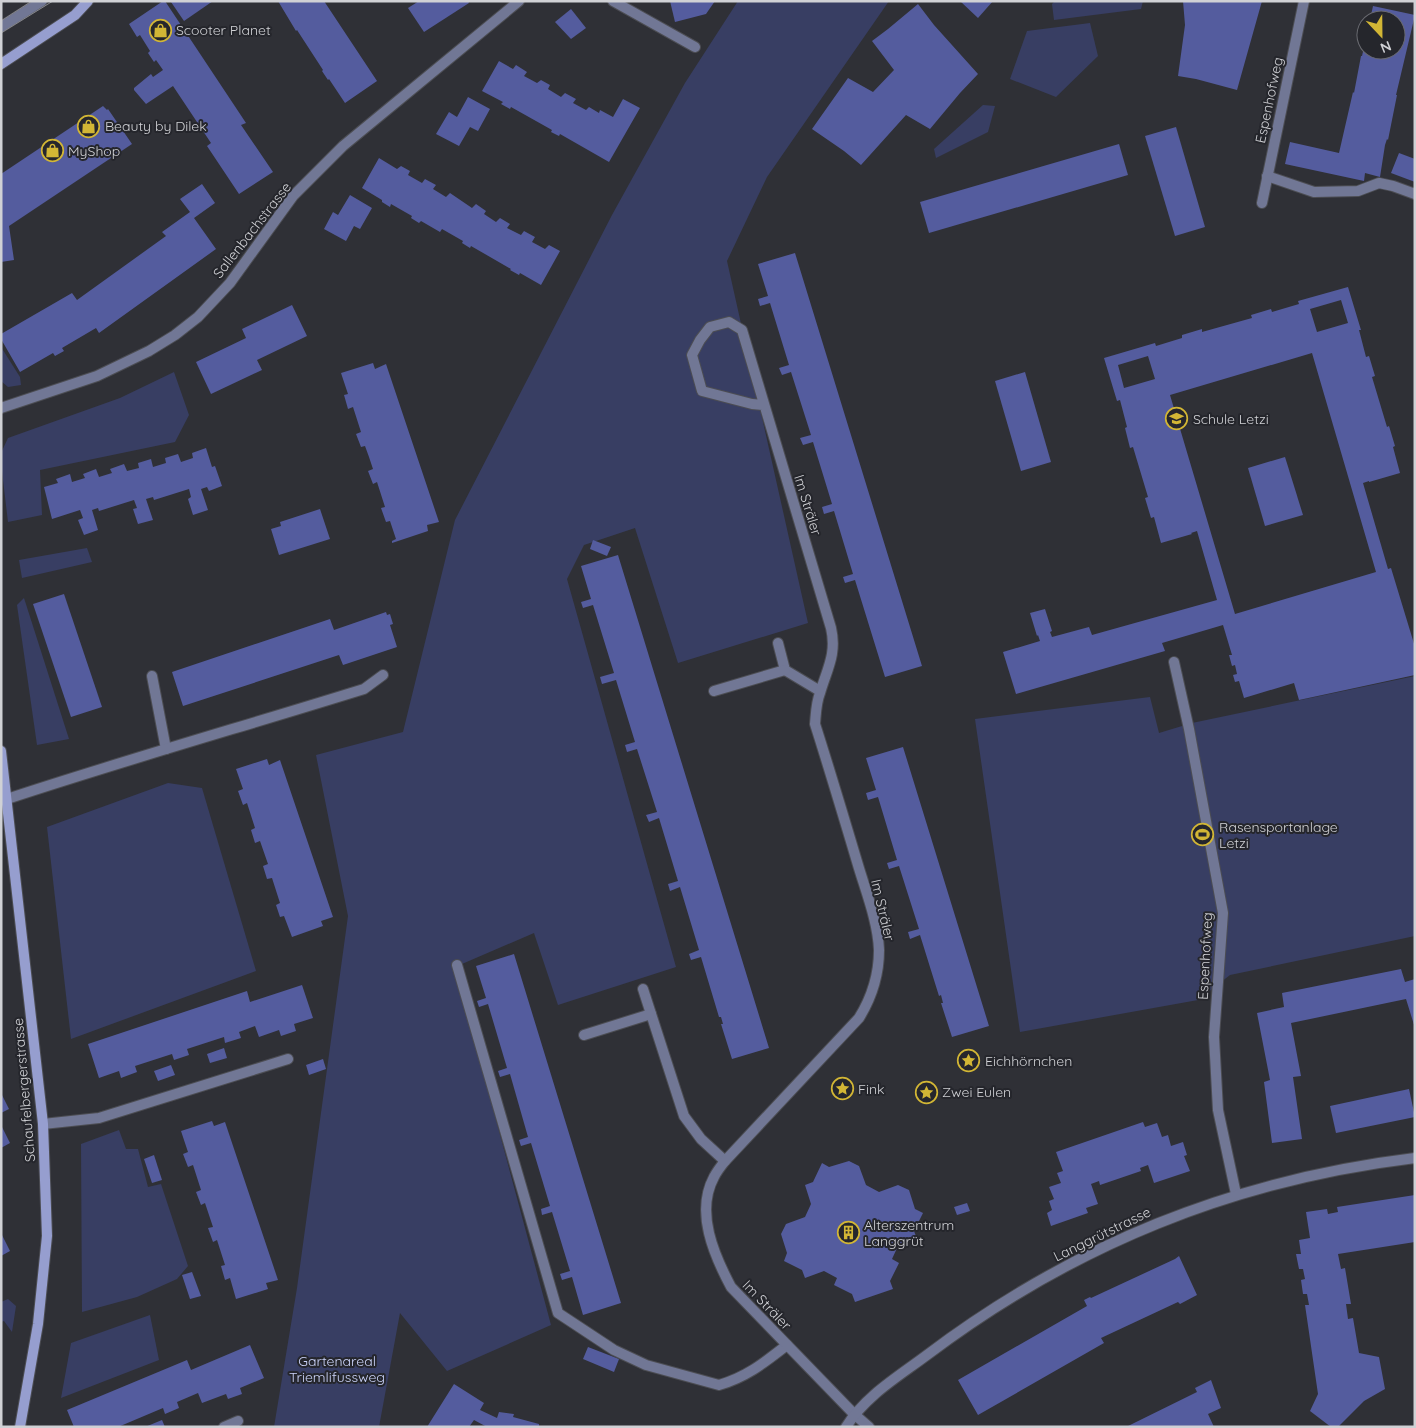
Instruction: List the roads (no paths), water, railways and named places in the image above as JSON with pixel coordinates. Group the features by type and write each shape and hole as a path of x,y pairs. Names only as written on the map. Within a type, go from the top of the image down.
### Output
{"street":[{"path":"1,27 42,1"},
{"path":"1,64 75,15 88,1"},
{"name":"Sallenbachstrasse","path":"1,408 97,376 175,336 198,317 230,283 293,196 343,146 519,1"},
{"path":"613,1 695,47"},
{"name":"Espenhofweg","path":"1262,204 1304,1"},
{"path":"1268,176 1314,192 1358,191 1379,184 1393,186 1415,194"},
{"name":"Im Sträler","path":"763,405 702,391 692,355 700,340 710,328 729,322 742,330 834,641 829,669 816,707 815,724 872,910 879,948 878,969 873,990 859,1018 725,1161 713,1178 706,1204 710,1242 719,1265 731,1287 854,1414 869,1427"},
{"path":"778,643 785,670 820,691"},
{"name":"Espenhofweg","path":"1174,662 1189,729 1223,913 1214,1037 1218,1110 1236,1194"},
{"path":"714,691 785,670"},
{"path":"7,799 166,748 364,689 383,675"},
{"path":"152,676 166,748"},
{"name":"Schaufelbergerstrasse","path":"1,751 43,1124 47,1236 38,1324 20,1427"},
{"path":"457,964 558,1313 614,1350 646,1365 719,1385 758,1368 787,1345"},
{"path":"643,989 684,1116 701,1139 725,1161"},
{"path":"584,1036 651,1014"},
{"path":"43,1124 99,1118 288,1059"},
{"name":"Langgrütstrasse","path":"846,1427 854,1414 878,1392 964,1327 1040,1280 1139,1230 1236,1194 1294,1178 1336,1169 1415,1158"},
{"path":"224,1427 238,1421"}],"tram line":[{"path":"1,21 32,1"},
{"path":"1,33 53,1"}],"place":[{"name":"Scooter Planet","path":"160,30"},
{"name":"Beauty by Dilek","path":"89,126"},
{"name":"MyShop","path":"52,151"},
{"name":"Schule Letzi","path":"1177,419"},
{"name":"Rasensportanlage Letzi","path":"1203,835"},
{"name":"Eichhörnchen","path":"969,1061"},
{"name":"Fink","path":"842,1089"},
{"name":"Zwei Eulen","path":"926,1092"},
{"name":"Alterszentrum Langgrüt","path":"848,1233"}],"park label":[{"name":"Gartenareal Triemlifussweg","path":"337,1369"}]}
